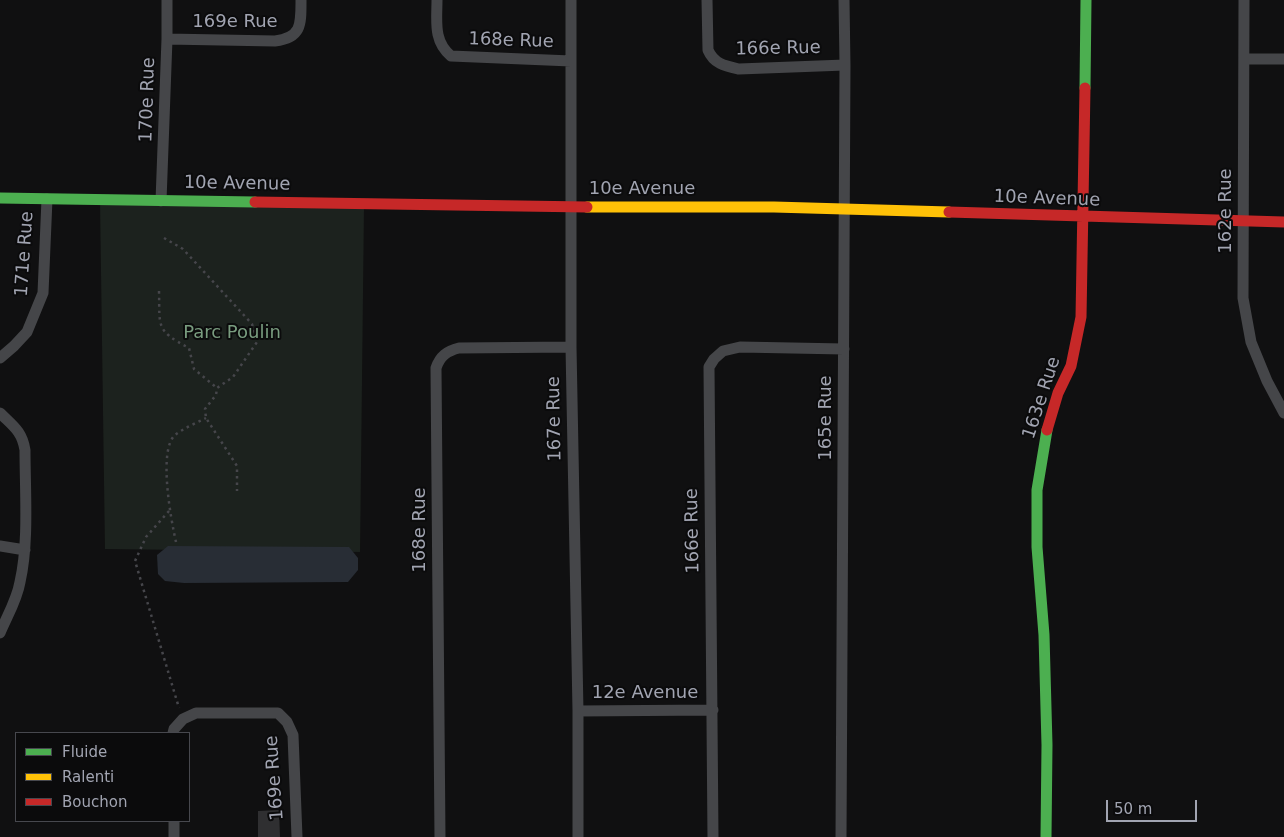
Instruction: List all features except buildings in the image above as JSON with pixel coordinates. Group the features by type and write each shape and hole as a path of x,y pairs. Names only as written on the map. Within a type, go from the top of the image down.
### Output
{"street":[{"name":"170e Rue","path":"161,200 167,0"},
{"name":"169e Rue","path":"167,39 286,40 296,34 299,27 301,0"},
{"name":"168e Rue","path":"437,0 439,40 443,50 451,56 571,61"},
{"name":"167e Rue","path":"571,0 571,347 578,711 578,837"},
{"name":"166e Rue","path":"707,0 708,50 716,62 739,69 846,65"},
{"name":"165e Rue","path":"841,837 846,65 844,0"},
{"name":"163e Rue","path":"1046,837 1047,715 1044,636 1037,547 1037,490 1048,427 1058,393 1072,366 1081,317 1081,217 1086,0"},
{"name":"162e Rue","path":"1244,0 1243,298 1251,342 1267,381 1284,413"},
{"path":"1244,59 1284,59"},
{"name":"10e Avenue","path":"0,198 571,207 774,207 1284,222"},
{"name":"171e Rue","path":"0,358 27,332 44,293 47,199"},
{"name":"168e Rue","path":"440,837 436,368 438,361 445,354 459,348 571,347"},
{"name":"166e Rue","path":"713,837 709,367 714,359 723,351 740,347 844,349"},
{"path":"0,413 18,429 23,439 25,450 25,550 21,582 17,596 0,633"},
{"path":"0,546 25,550"},
{"name":"12e Avenue","path":"578,711 713,710"},
{"name":"169e Rue","path":"183,719 196,714 278,713 287,722 293,736 296,837"},
{"path":"173,732 183,719"},
{"path":"174,822 174,837"}],"path":[{"path":"164,238 183,249 252,324 257,342 233,377 217,388 216,395 205,409 206,418 236,466 237,491"},
{"path":"159,291 160,325 172,340 189,348 194,369 217,388"},
{"path":"176,542 169,511 166,454 174,436 206,418"},
{"path":"169,511 146,537 135,561 183,719"}],"green space":[{"name":"Parc Poulin","path":"100,200 364,204 360,552 105,549"}],"shaded area":[{"path":"168,546 349,547 358,558 358,570 348,582 184,583 165,581 158,574 157,555"}],"traffic: fast":[{"path":"1085,88 1086,0"},
{"path":"0,198 255,202"},
{"path":"1046,837 1047,745 1044,635 1037,547 1037,490 1047,430"}],"traffic: slow":[{"path":"587,207 774,207 949,212"}],"traffic: jam":[{"path":"1047,430 1058,393 1071,366 1081,317 1085,88"},
{"path":"255,202 587,207"},
{"path":"949,212 1284,222"}]}
